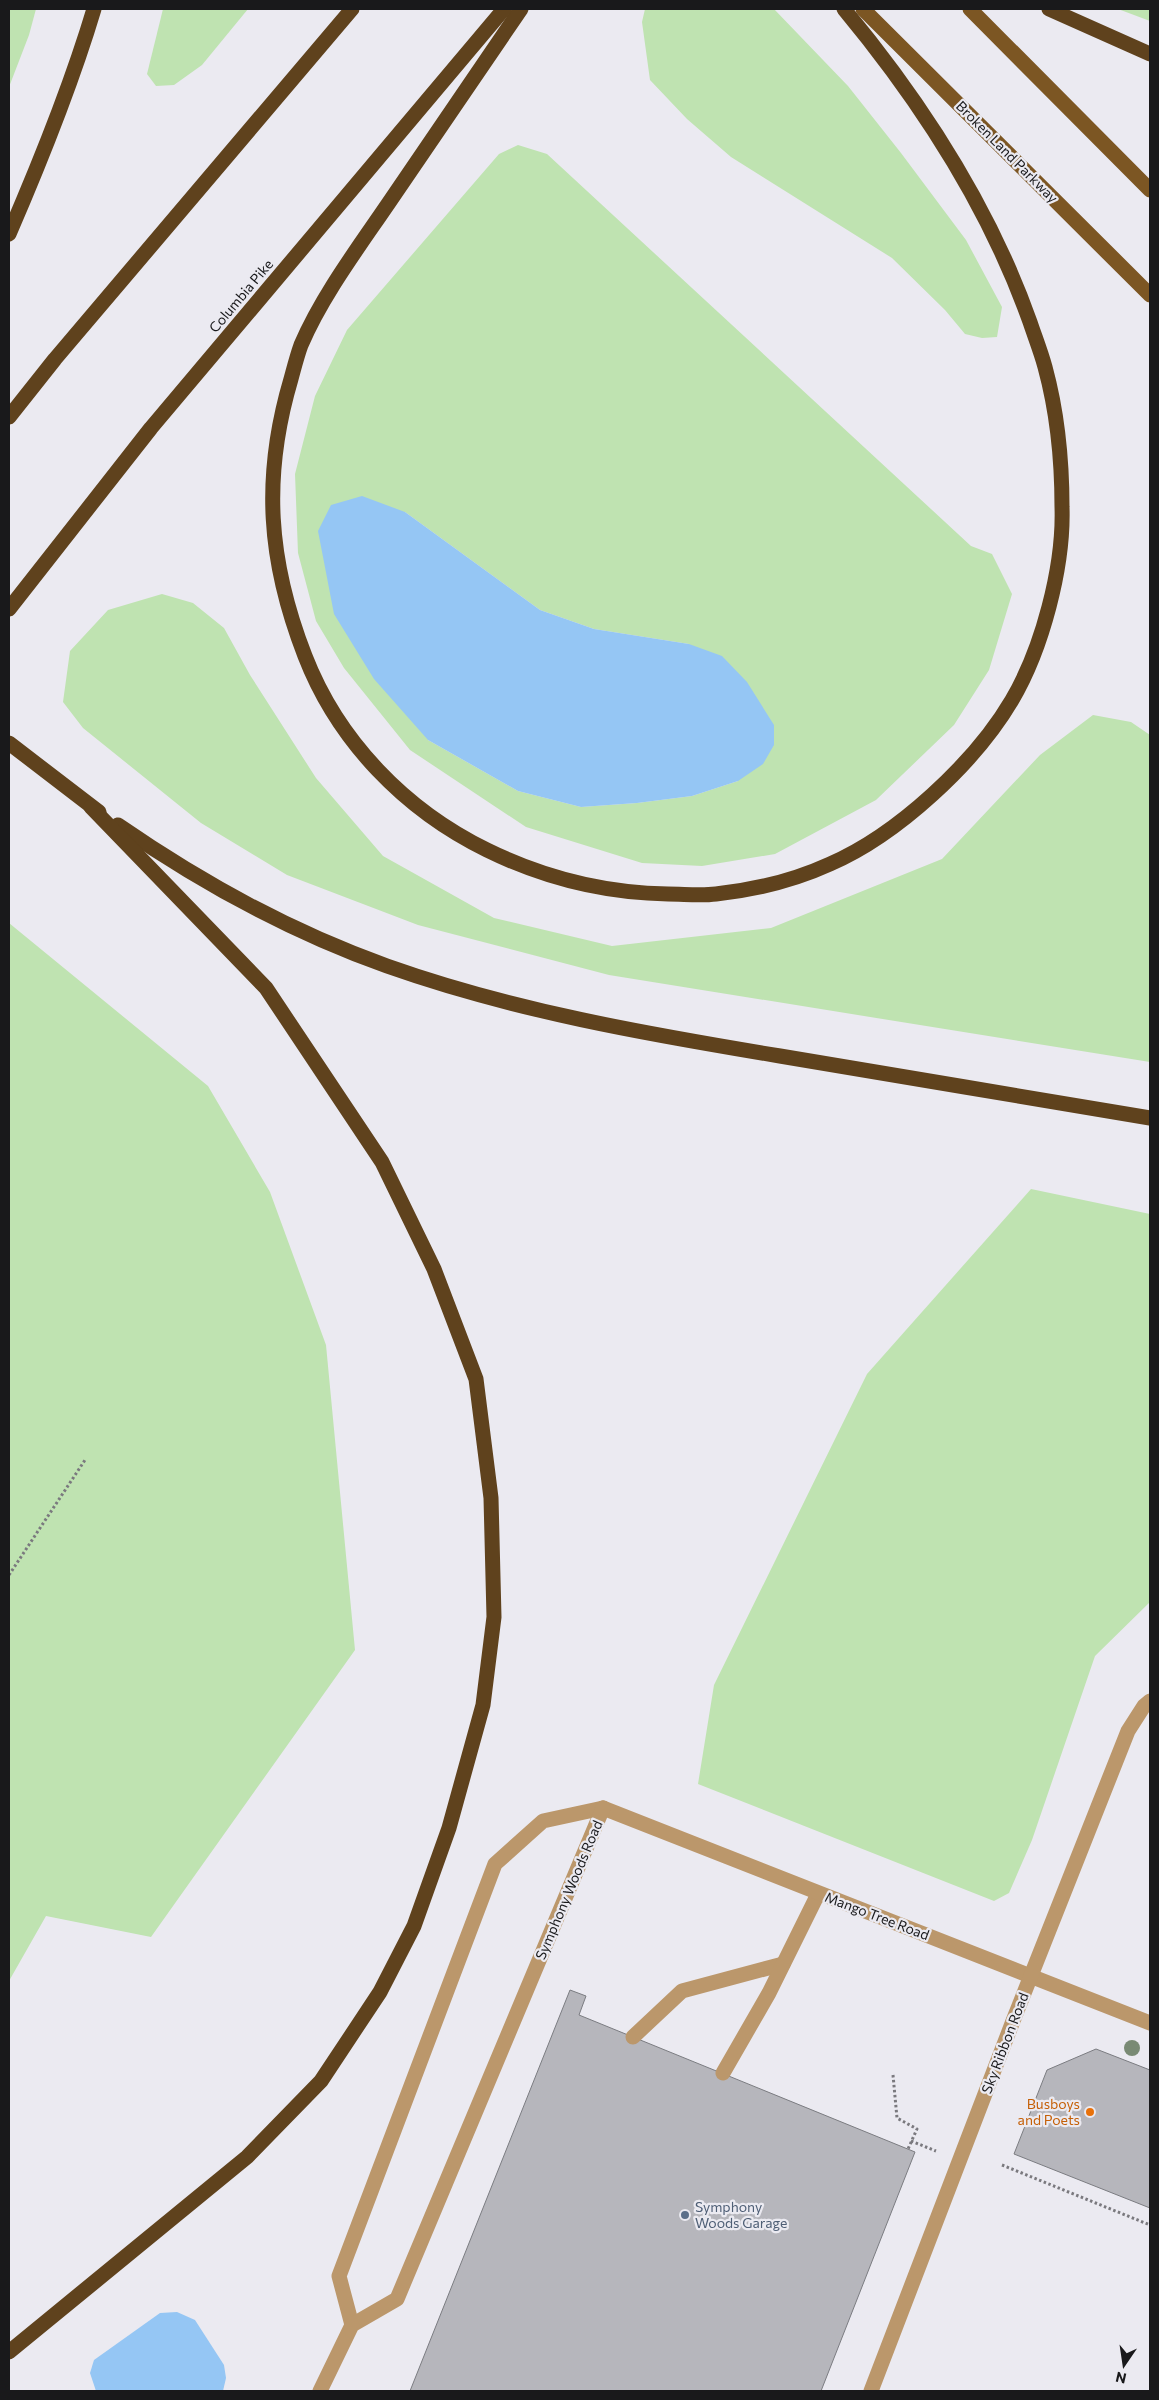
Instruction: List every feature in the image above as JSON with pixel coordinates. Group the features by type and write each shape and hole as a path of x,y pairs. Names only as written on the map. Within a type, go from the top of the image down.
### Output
{"highway":[{"path":"9,234 35,175 72,80 94,9"},
{"path":"9,417 55,359 352,9"},
{"name":"Columbia Pike","path":"9,609 151,428 504,9"},
{"path":"521,9 337,279 301,345 281,412 271,482 274,547 290,616 316,685 356,746 406,798 461,837 520,866 583,886 647,894 713,894 774,883 829,865 875,839 925,801 970,758 1012,701 1038,642 1054,581 1063,514 1058,443 1046,368 1013,274 968,186 931,123 885,58 844,9"},
{"path":"1049,9 1150,54"},
{"path":"9,743 91,807 176,865 274,919 387,966 503,1002 667,1037 1150,1118"},
{"path":"9,2352 247,2157 321,2081 380,1992 414,1926 448,1828 483,1705 494,1618 491,1498 476,1379 434,1269 382,1162 266,988 91,807"}],"main road":[{"name":"Broken Land Parkway","path":"863,9 1150,295"},
{"path":"970,9 1150,190"}],"street":[{"name":"Sky Ribbon Road","path":"871,2391 1031,1975 1128,1731 1139,1712 1150,1701"},
{"name":"Mango Tree Road","path":"604,1808 818,1894 1031,1975 1150,2023"},
{"name":"Symphony Woods Road","path":"604,1808 397,2299 352,2325 339,2276 495,1864 542,1822 604,1808"},
{"path":"723,2072 754,2020 818,1894"},
{"path":"633,2037 682,1991 783,1964"},
{"path":"320,2391 352,2325"}],"path":[{"path":"9,1575 85,1460"},
{"path":"893,2075 897,2118 917,2129 908,2149"},
{"path":"911,2141 943,2154"},
{"path":"1002,2166 1150,2225"}],"green space":[{"path":"9,9 36,9 29,35 9,87"},
{"path":"163,9 248,9 202,65 174,85 156,86 147,74"},
{"path":"645,9 774,9 848,86 966,240 1002,307 997,337 982,338 965,334 945,310 892,258 731,157 687,119 650,80 642,22"},
{"path":"1118,9 1150,9 1150,21"},
{"path":"518,145 547,154 971,546 992,554 1012,594 989,670 954,725 876,800 775,854 702,866 642,863 526,827 410,750 344,668 316,621 298,553 295,474 315,396 347,330 499,154","holes":["405,512 540,610 594,629 689,644 738,781 692,796 637,803 581,807 518,791 428,740"]},
{"path":"162,594 193,603 224,628 250,675 316,778 383,856 494,918 612,946 771,928 942,859 1040,755 1093,715 1131,722 1150,735 1150,1062 609,975 418,925 287,875 201,823 83,728 63,702 70,651 108,610"},
{"path":"9,923 208,1086 270,1192 326,1345 355,1650 151,1937 46,1916 9,1981"},
{"path":"1031,1189 1150,1214 1150,1602 1095,1656 1032,1840 1009,1893 994,1901 698,1784 714,1685 867,1374"}],"water":[{"path":"362,496 405,512 540,610 594,629 689,644 722,656 747,682 774,725 774,745 763,764 738,781 692,796 637,803 581,807 518,791 428,740 374,679 334,614 318,531 331,505"},
{"path":"177,2312 195,2320 224,2365 226,2378 223,2391 96,2391 90,2373 94,2360 160,2313"}],"building":[{"name":"Symphony Woods Garage","path":"570,1990 586,1996 579,2015 915,2152 821,2391 410,2391"},
{"name":"Busboys and Poets","path":"1096,2049 1150,2070 1150,2208 1014,2154 1047,2070"}],"place":[{"name":"Busboys and Poets","path":"1090,2112"},
{"name":"Symphony Woods Garage","path":"685,2215"}]}
